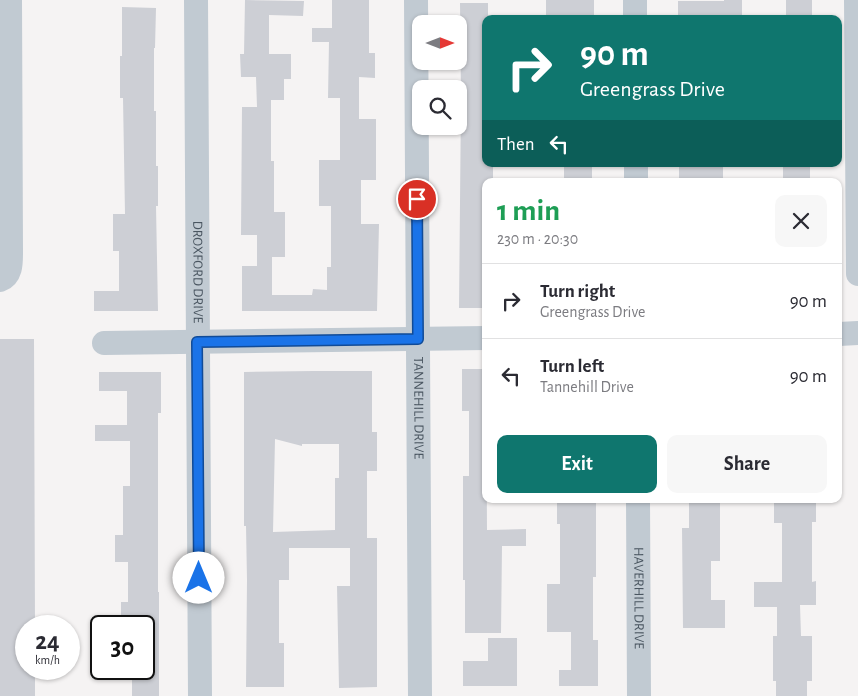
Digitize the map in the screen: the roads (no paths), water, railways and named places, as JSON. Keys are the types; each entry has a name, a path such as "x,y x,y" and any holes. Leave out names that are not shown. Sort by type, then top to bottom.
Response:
{"street":[{"path":"2,279 11,267 5,118 10,0"},
{"name":"DROXFORD DRIVE","path":"196,0 200,696"},
{"name":"TANNEHILL DRIVE","path":"416,0 420,696"},
{"path":"635,0 635,15"},
{"path":"856,0 858,274"},
{"path":"842,334 858,333"},
{"path":"104,343 482,338"},
{"name":"HAVERHILL DRIVE","path":"638,503 639,696"}]}
